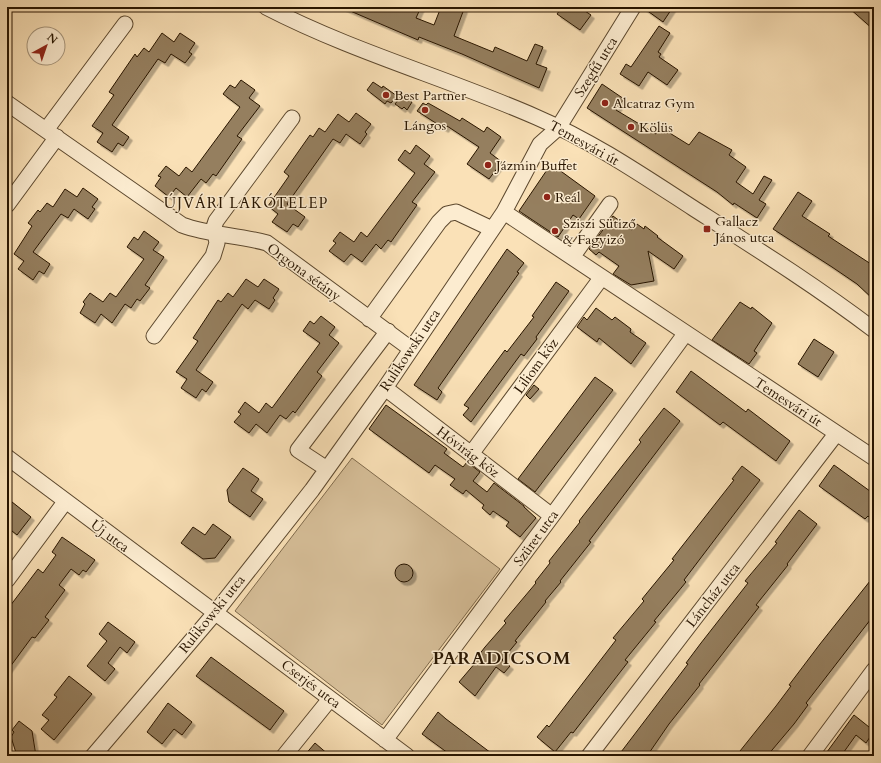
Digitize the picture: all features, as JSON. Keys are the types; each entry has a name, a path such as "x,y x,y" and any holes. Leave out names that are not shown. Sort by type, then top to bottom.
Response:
{"street":[{"name":"Temesvári út","path":"266,7 331,38 536,117 558,128 641,175 798,275 874,330"},
{"name":"Szegfű utca","path":"558,128 633,7"},
{"path":"7,205 51,134 125,24"},
{"name":"Orgona sétány","path":"7,103 182,225 199,231 216,234 245,236 266,243 411,349"},
{"path":"154,336 213,256 217,244 214,227 216,221 292,118"},
{"name":"Rulikowski utca","path":"93,756 215,613 326,469 385,388 504,212 540,144 558,128"},
{"path":"572,256 610,204"},
{"path":"369,319 447,214 456,212 492,229"},
{"name":"Temesvári út","path":"504,212 572,256 685,334 874,458"},
{"name":"Liliom köz","path":"471,454 602,277"},
{"name":"Rulikowski utca","path":"326,469 298,450 388,331"},
{"name":"Szüret utca","path":"385,740 685,334"},
{"name":"Hóvirág köz","path":"385,388 552,516"},
{"name":"Láncház utca","path":"589,756 836,434"},
{"name":"Új utca","path":"7,457 65,502 215,613"},
{"path":"7,580 65,502"},
{"name":"Cserjés utca","path":"215,613 407,756"},
{"path":"810,756 874,670"},
{"path":"284,756 330,699"}],"shaded area":[{"path":"352,458 500,569 382,725 235,611"}],"building":[{"path":"341,7 421,7 416,18 434,25 441,7 458,7 464,9 454,36 493,52 495,47 527,61 535,44 543,47 536,64 547,68 539,88 462,54 419,37 418,40"},
{"path":"562,7 579,7 591,15 580,30 557,14"},
{"path":"642,7 673,7 663,22"},
{"path":"848,7 874,7 874,30"},
{"path":"659,26 670,33 658,52 661,54 659,57 678,70 667,85 648,72 639,86 620,74 626,64 631,67"},
{"path":"162,33 174,42 180,33 195,43 189,52 192,54 185,63 171,54 165,63 158,59 112,125 129,137 123,146 118,143 112,152 97,142 103,133 92,126 114,95 109,92 135,54 137,57 144,48 149,52"},
{"path":"241,80 255,90 249,98 260,106 237,136 242,139 216,176 213,174 206,183 201,179 187,197 176,188 169,197 155,186 161,177 158,176 166,166 179,176 186,167 192,172 240,107 223,94 230,85 235,88"},
{"path":"373,82 382,88 383,86 397,96 391,103 387,101 385,104 367,90"},
{"path":"602,84 624,99 616,110 656,134 660,127 689,145 699,132 732,150 729,155 746,167 736,182 753,194 764,176 772,180 759,200 766,204 757,218 734,203 733,205 717,192 587,108"},
{"path":"402,95 412,102 407,110 404,107 402,109 395,104"},
{"path":"423,103 426,105 428,103 460,121 462,118 484,132 487,127 501,137 490,153 502,162 489,179 467,164 479,147 447,126 445,129 417,111"},
{"path":"356,113 371,124 365,132 367,134 360,144 346,134 340,143 333,139 287,204 305,217 298,227 293,224 287,232 272,222 278,214 268,206 289,176 284,172 310,135 313,137 319,128 325,132 338,114 349,122"},
{"path":"416,145 430,156 424,164 435,172 412,202 417,205 391,242 388,240 381,249 376,244 362,262 351,254 344,262 329,251 336,243 333,241 340,232 354,242 361,232 367,237 415,173 398,160 405,150 410,154"},
{"path":"551,164 595,196 579,219 573,215 558,237 519,211"},
{"path":"83,188 98,199 92,207 95,209 88,219 74,209 68,218 61,214 33,252 50,264 44,274 39,271 33,280 18,269 24,261 14,254 32,226 28,223 38,210 40,212 47,203 53,207 65,189 77,197"},
{"path":"798,192 812,201 802,216 830,234 828,236 874,266 874,300 857,284 773,229"},
{"path":"613,216 632,230 637,224 644,229 645,226 683,256 674,269 648,251 654,281 631,285 613,274 619,266 599,252 596,255 589,249"},
{"path":"144,231 159,242 153,250 164,257 145,285 150,288 140,301 137,299 131,308 125,304 112,323 101,314 95,323 80,313 85,304 83,302 90,293 103,302 110,293 116,297 144,259 127,247 134,237 138,240"},
{"path":"507,249 524,263 517,272 519,273 438,388 442,392 437,400 414,385"},
{"path":"246,279 258,287 264,279 279,289 273,298 275,300 269,309 255,300 248,309 242,304 196,370 213,382 206,392 202,389 196,398 181,388 187,379 176,372 198,341 193,338 218,300 221,302 228,293 233,297"},
{"path":"556,282 569,291 536,337 537,339 524,356 521,354 471,422 463,415 469,408 464,405 505,350 507,352 534,317 532,316"},
{"path":"740,302 751,309 752,307 772,323 754,351 757,353 749,364 712,340"},
{"path":"596,308 612,320 615,317 631,329 630,332 646,343 631,364 599,338 597,342 577,327 584,317 587,320"},
{"path":"321,316 335,327 329,335 339,343 317,372 322,376 295,413 293,411 286,419 280,415 267,433 256,424 249,433 234,422 241,414 238,412 245,402 259,413 266,403 272,408 320,343 303,331 310,321 314,324"},
{"path":"814,339 834,352 818,377 798,364"},
{"path":"691,371 746,412 748,409 790,441 776,461 723,422 720,425 676,392"},
{"path":"595,377 613,390 535,492 518,479"},
{"path":"534,385 539,389 530,399 526,395"},
{"path":"386,405 447,449 444,453 463,467 467,462 480,472 473,481 487,492 494,483 524,506 536,518 520,537 506,526 509,522 493,511 490,515 482,508 484,505 466,490 463,494 450,485 455,479 435,465 429,473 369,429"},
{"path":"664,408 680,421 589,541 591,542 545,601 546,602 515,641 517,642 502,660 510,666 504,673 496,667 475,696 459,682 476,662 475,660 485,647 506,623 504,621 536,583 535,582 550,563 549,561 641,442 639,440"},
{"path":"834,465 874,494 874,521 868,516 865,519 819,486"},
{"path":"742,466 760,480 684,580 686,582 654,621 656,622 625,660 628,662 573,733 571,732 555,752 537,737 547,725 549,727 616,640 613,638 644,601 642,599 674,560 672,559 734,480 732,479"},
{"path":"243,468 259,479 251,491 263,499 250,517 229,502 227,490"},
{"path":"7,498 31,517 17,535 7,527"},
{"path":"799,510 817,524 787,564 788,565 756,605 759,607 699,684 700,685 669,724 647,756 618,756 688,664 686,663 701,643 748,583 745,581 777,543 775,542"},
{"path":"213,524 231,537 215,558 203,559 181,543 193,527 205,535"},
{"path":"62,537 95,560 86,572 83,570 79,575 71,569 59,585 65,590 45,617 49,620 35,638 32,637 7,671 7,610 38,569 43,573 56,555 52,552"},
{"path":"404,564 410,567 413,573 410,579 404,582 398,579 395,573 398,567"},
{"path":"874,576 874,615 806,703 808,705 794,724 767,756 736,756 791,686 789,685 820,644"},
{"path":"108,622 135,642 127,653 120,647 108,663 115,669 105,681 87,666 107,641 99,634"},
{"path":"211,657 284,711 270,730 196,676"},
{"path":"69,676 92,694 54,740 41,729 49,720 42,715 57,697 54,695"},
{"path":"168,703 192,722 182,735 174,729 162,744 147,732"},
{"path":"438,712 495,756 452,756 422,734"},
{"path":"854,715 874,731 866,743 856,735 841,756 824,756"},
{"path":"19,721 32,731 36,756 17,756 11,737 14,732 12,730"},
{"path":"315,743 330,756 304,756"}],"place":[{"name":"Best Partner","path":"386,95"},
{"name":"Alcatraz Gym","path":"605,103"},
{"name":"Lángos","path":"425,110"},
{"name":"Kölüs","path":"631,127"},
{"name":"Jázmin Buffet","path":"488,165"},
{"name":"Reál","path":"547,197"},
{"name":"Gallacz János utca","path":"707,229"},
{"name":"Sziszi Sütiző & Fagyizó","path":"555,231"}],"district":[{"name":"ÚJVÁRI LAKÓTELEP","path":"246,203"},
{"name":"PARADICSOM","path":"502,658"}]}
